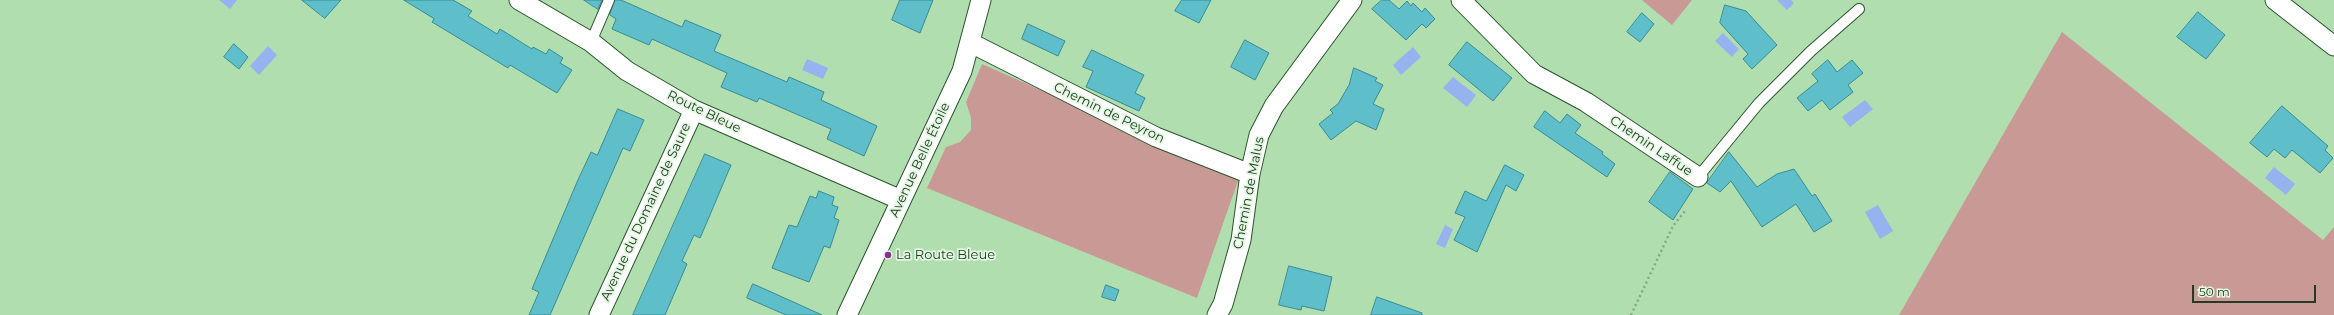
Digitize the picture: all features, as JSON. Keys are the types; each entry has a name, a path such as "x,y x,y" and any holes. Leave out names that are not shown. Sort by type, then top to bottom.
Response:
{"street":[{"name":"Route Bleue","path":"519,0 591,42 627,71 694,110 901,200"},
{"name":"Avenue Belle Étoile","path":"847,315 962,71 971,44 981,0"},
{"name":"Chemin de Malus","path":"1218,315 1223,304 1241,240 1250,174 1259,135 1274,106 1352,0"},
{"name":"Chemin Laffue","path":"1461,0 1534,74 1586,102 1698,177"},
{"path":"2275,0 2334,46"},
{"name":"Chemin de Peyron","path":"971,44 1156,137 1250,174"},
{"name":"Avenue du Domaine de Saure","path":"599,315 694,110"}],"lane":[{"path":"591,42 610,0"},
{"name":"Chemin Laffue","path":"1698,177 1759,103 1811,51 1859,9"}],"path":[{"path":"1631,315 1673,226 1684,211"}],"shaded area":[{"path":"1642,0 1692,0 1672,25"},
{"path":"2062,32 2323,240 2334,227 2334,315 1899,315"},
{"path":"982,64 1239,178 1197,298 927,188 946,147 960,142 971,130 971,118 966,102"}],"water":[{"path":"219,0 237,0 230,9"},
{"path":"1777,0 1791,0 1794,3 1787,10"},
{"path":"1723,33 1739,49 1732,57 1715,41"},
{"path":"268,46 277,55 259,75 250,66"},
{"path":"1413,47 1421,57 1401,75 1393,65"},
{"path":"807,59 828,68 823,79 802,70"},
{"path":"1453,77 1476,95 1467,107 1443,88"},
{"path":"1865,100 1873,109 1850,127 1842,117"},
{"path":"2274,167 2295,184 2286,195 2265,178"},
{"path":"1878,205 1893,231 1880,239 1865,212"},
{"path":"1445,225 1453,229 1445,248 1436,244"}],"building":[{"path":"302,0 341,0 325,18"},
{"path":"404,0 453,0 472,11 468,16 497,34 500,29 532,49 533,47 546,54 549,49 563,58 560,63 572,70 557,93 510,65 508,68 432,22 434,19"},
{"path":"584,0 602,0 598,9"},
{"path":"615,0 621,0 682,27 685,20 721,35 714,51 787,82 789,77 824,92 821,100 877,126 864,156 827,139 831,129 759,98 757,102 721,87 727,73 652,39 649,45 612,29 616,19 610,15"},
{"path":"900,0 933,0 920,33 892,20"},
{"path":"1182,0 1211,0 1199,23 1175,11"},
{"path":"1382,0 1389,0 1399,9 1407,1 1411,6 1413,3 1422,12 1425,8 1435,19 1426,28 1422,24 1406,40 1372,9"},
{"path":"1725,5 1746,11 1777,45 1752,69 1743,59 1748,54 1720,23"},
{"path":"2198,12 2225,35 2206,59 2177,37"},
{"path":"1642,13 1654,24 1640,42 1627,32"},
{"path":"1028,24 1065,41 1058,56 1022,39"},
{"path":"1245,40 1269,53 1255,80 1231,67"},
{"path":"1467,42 1512,78 1493,101 1449,65"},
{"path":"234,44 248,57 239,69 224,57"},
{"path":"1092,50 1144,75 1135,93 1145,98 1139,111 1086,87 1093,71 1083,67"},
{"path":"1828,60 1837,72 1852,60 1863,73 1848,85 1853,92 1830,110 1822,100 1808,111 1797,98 1818,81 1812,74"},
{"path":"1354,68 1377,78 1375,81 1383,85 1373,104 1384,109 1376,130 1356,121 1331,140 1319,124 1333,113 1330,110 1338,104 1349,85"},
{"path":"2282,106 2328,146 2325,150 2333,158 2320,173 2292,150 2285,158 2274,149 2267,157 2250,143"},
{"path":"618,109 644,120 630,151 623,148 550,315 529,315 539,292 532,289 577,182 591,152 597,155"},
{"path":"1545,111 1560,123 1567,114 1581,125 1575,133 1603,152 1602,154 1615,164 1607,177 1534,127"},
{"path":"1729,152 1757,187 1777,174 1794,169 1812,196 1815,194 1832,221 1814,232 1796,204 1762,227 1731,181 1720,192 1707,183"},
{"path":"705,154 731,165 700,238 694,235 682,261 687,264 665,315 633,315"},
{"path":"1505,165 1524,175 1516,191 1506,185 1477,252 1454,240 1465,217 1455,213 1465,191 1486,201"},
{"path":"1670,172 1693,189 1673,220 1649,202"},
{"path":"819,191 834,197 832,205 838,207 834,218 839,220 830,248 824,246 809,282 772,268 789,225 797,227 810,196 816,198"},
{"path":"1289,266 1332,277 1324,311 1302,306 1301,310 1279,305"},
{"path":"753,284 822,315 786,315 747,298"},
{"path":"1106,285 1119,290 1115,301 1102,297"},
{"path":"1377,297 1422,313 1422,315 1371,315"}],"place":[{"name":"La Route Bleue","path":"888,255"}]}
